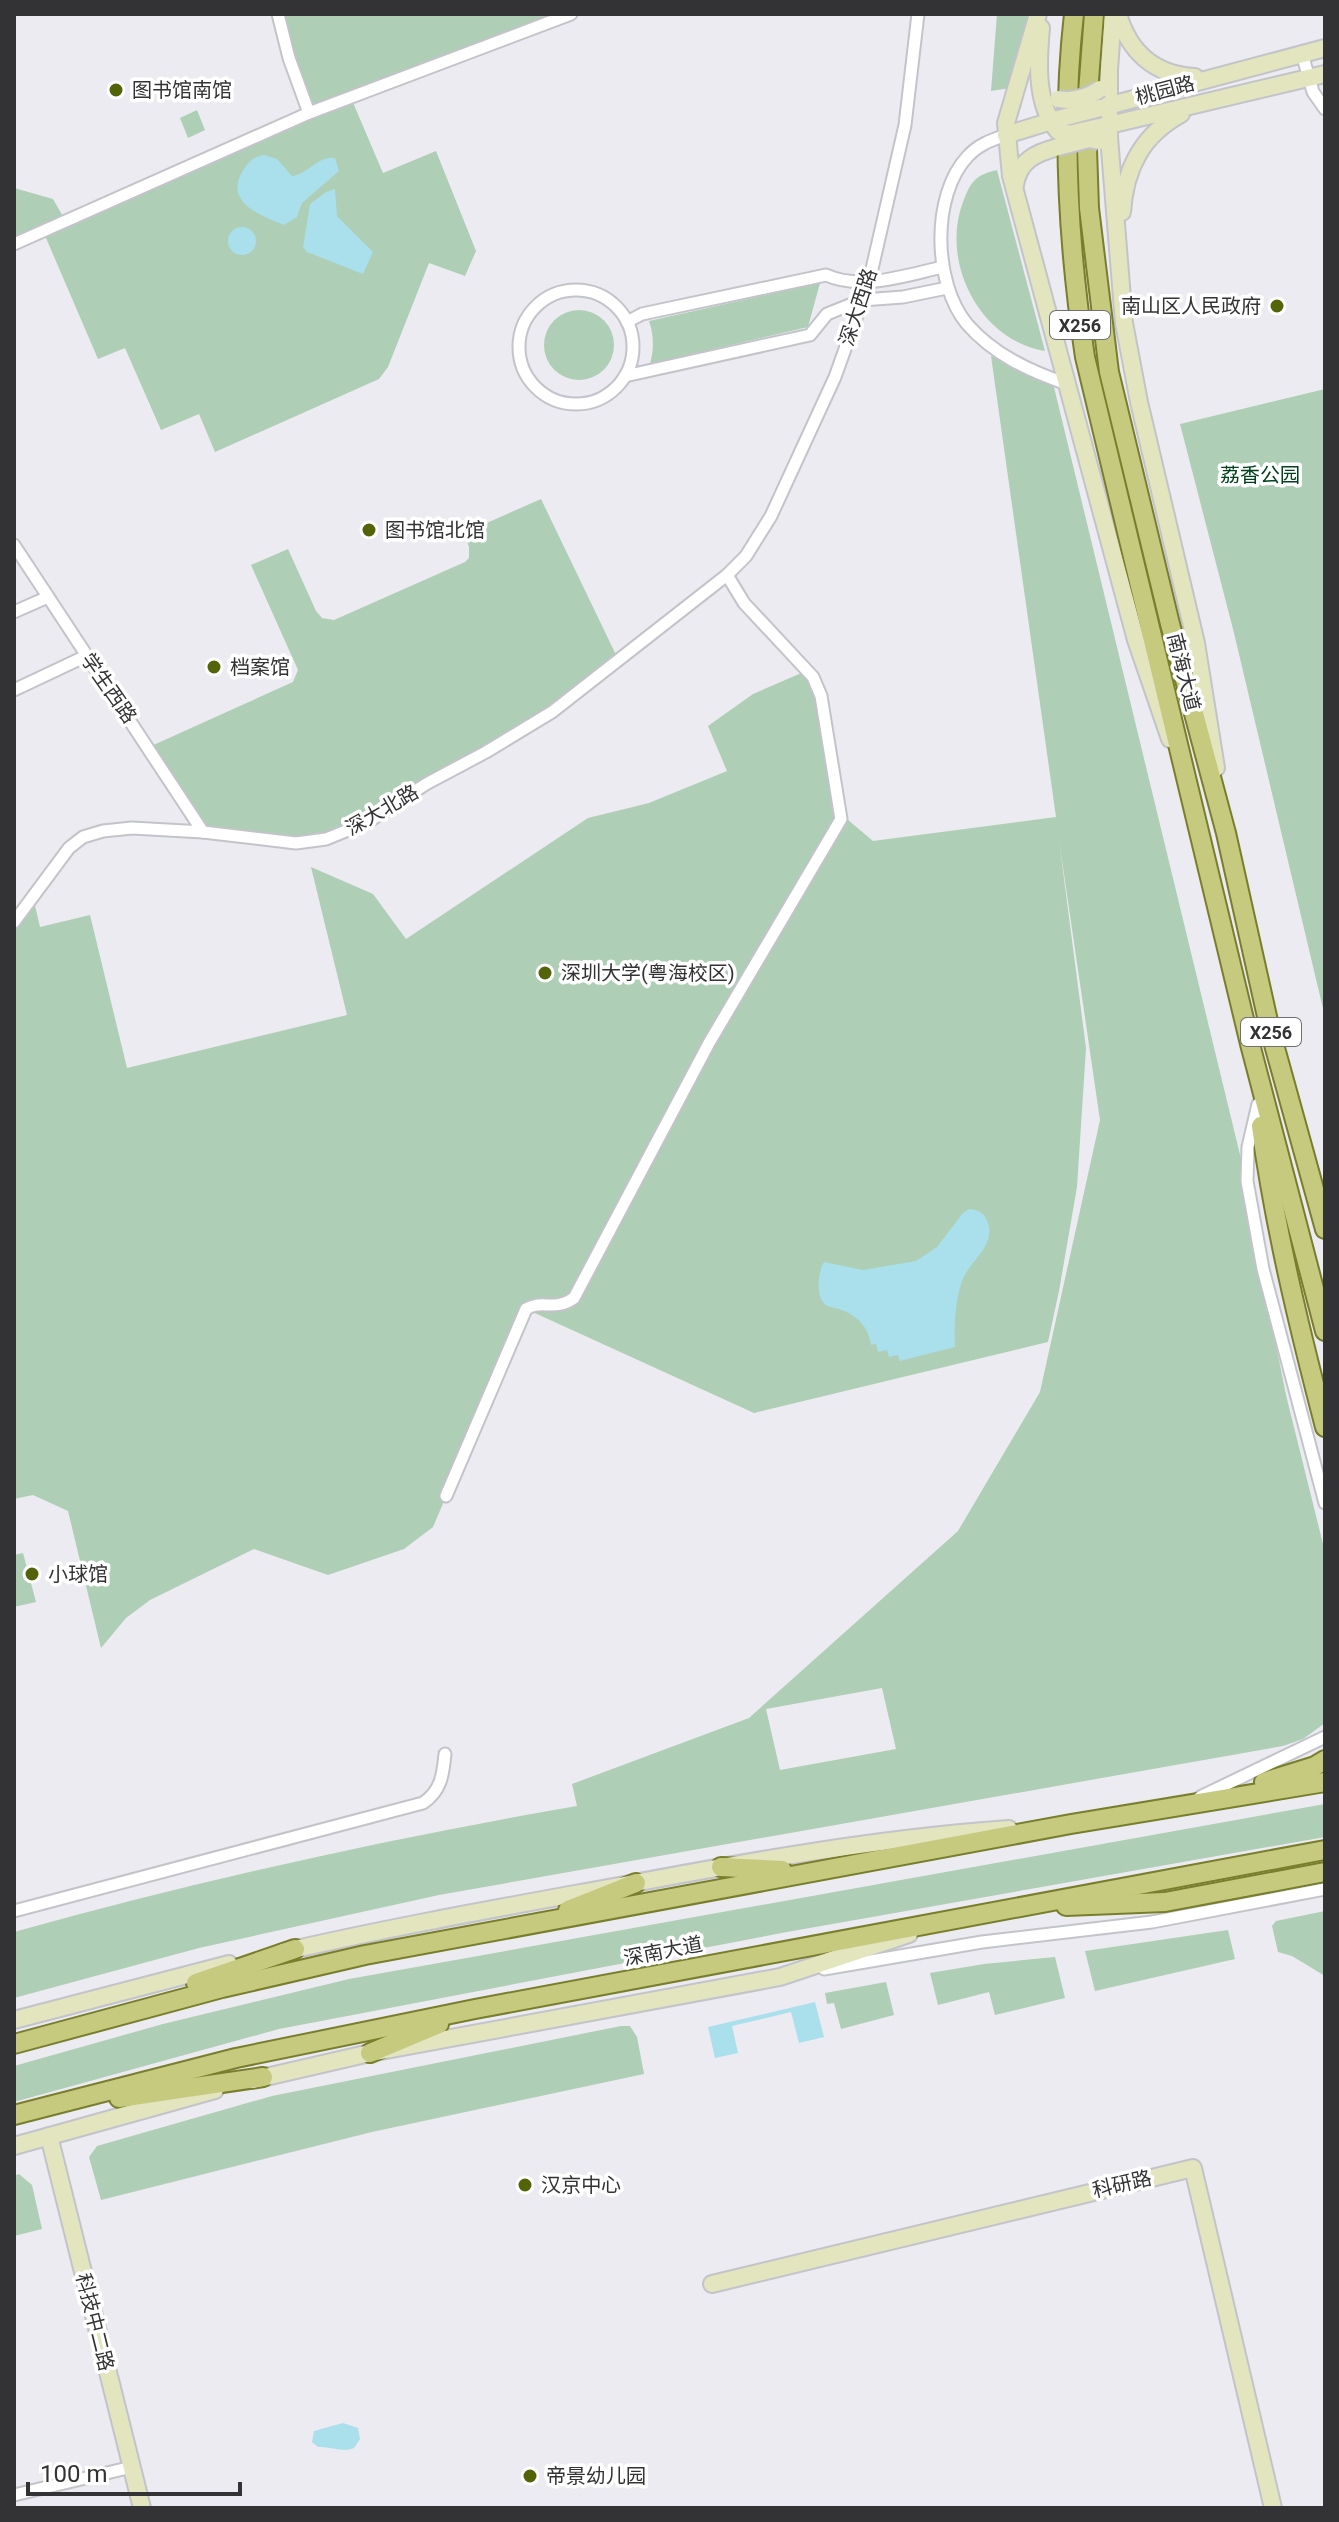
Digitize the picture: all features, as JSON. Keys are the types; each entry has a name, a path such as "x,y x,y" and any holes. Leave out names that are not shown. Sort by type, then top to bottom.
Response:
{"main road":[{"path":"1015,191 1017,176 1029,158 1056,130 1043,98 1040,14"},
{"path":"1040,14 1009,112 1006,135 1015,191 1136,640 1192,801"},
{"name":"南海大道","path":"1074,14 1067,81 1067,169 1081,329 1096,411 1250,1044 1325,1331"},
{"name":"南海大道","path":"1094,14 1086,119 1089,208 1109,372 1170,624 1226,833 1270,1030 1325,1229"},
{"path":"1116,14 1104,107 1104,137 1124,323 1139,402 1196,643 1226,833"},
{"path":"1116,14 1140,55 1153,66 1182,76 1217,76"},
{"name":"桃园路","path":"1006,135 1056,130 1104,107 1325,48"},
{"path":"1040,73 1049,91 1058,99 1070,100 1100,89 1109,70"},
{"name":"桃园路","path":"1056,130 1104,137 1208,103 1325,74"},
{"path":"1118,265 1127,180 1138,151 1163,125 1208,103"},
{"path":"1250,1044 1270,1192 1297,1321 1325,1427"},
{"path":"1315,1193 1325,1218"},
{"path":"1185,1804 1284,1776 1325,1760"},
{"path":"22,2041 222,1988 365,1955 1071,1824 1325,1782"},
{"path":"14,2020 166,1979 447,1917 721,1867 951,1833 1071,1824"},
{"name":"深南大道","path":"20,2114 236,2058 475,2009 1325,1850"},
{"path":"721,1867 813,1872"},
{"path":"1007,1908 1154,1903 1325,1872"},
{"path":"532,1925 636,1883"},
{"path":"14,2146 263,2077 370,2053 780,1977 967,1915"},
{"path":"22,2041 295,1949"},
{"path":"370,2053 475,2009"},
{"path":"20,2114 263,2077"},
{"name":"科技中二路","path":"49,2136 142,2508"},
{"name":"科研路","path":"712,2284 1193,2168 1273,2508"}],"street":[{"path":"278,14 289,58 309,113"},
{"path":"14,244 309,113 571,14"},
{"name":"深大西路","path":"727,575 746,556 771,516 835,377 869,282 905,125 918,14"},
{"path":"1302,54 1313,92 1325,109"},
{"path":"1006,135 975,149 957,172 943,222 943,267 947,288 966,323 994,348 1026,368 1067,384"},
{"path":"627,322 642,314 826,275 835,279 869,282 943,267"},
{"path":"625,376 810,335 827,314 862,300 903,297 947,288"},
{"path":"564,292 588,292 601,296 611,302 627,322 633,347 625,376 608,394 596,400 571,404 548,397 531,383 521,362 519,349 524,323 531,312 552,296 564,292"},
{"name":"学生西路","path":"14,545 203,832"},
{"path":"446,1496 526,1309 535,1304 566,1304 582,1286 709,1043 841,819 821,696 813,677 744,603 727,575"},
{"name":"深大北路","path":"14,922 69,848 83,837 103,831 132,828 203,832 296,843 326,839 368,822 426,784 552,712 727,575"},
{"path":"14,612 48,597"},
{"path":"14,690 86,656"},
{"path":"1258,1104 1248,1147 1247,1181 1263,1269 1325,1503"},
{"path":"1185,1804 1325,1737"},
{"path":"14,1911 423,1803 434,1796 442,1780 445,1754"},
{"path":"780,1977 982,1942 1152,1922 1325,1889"},
{"path":"14,2495 132,2467"}],"green space":[{"path":"278,14 571,14 351,98 383,173 436,151 476,251 465,276 429,263 388,367 379,379 215,452 199,414 161,430 125,348 98,359 43,231 14,244 14,188 53,199 65,220 308,113"},
{"path":"997,14 1029,14 1023,86 991,91"},
{"path":"197,110 205,130 188,138 180,118"},
{"path":"997,170 1045,351 1022,344 1002,332 984,315 962,273 957,249 957,225 963,202 977,178"},
{"path":"820,283 808,327 650,364 653,342 649,321"},
{"path":"572,310 586,310 608,325 614,345 612,358 604,370 586,380 572,380 550,365 544,352 544,338 559,316"},
{"path":"991,356 1053,383 1250,1196 1254,1235 1286,1395 1325,1552 1325,1723 1303,1739 1283,1746 439,1895 199,1948 14,1998 14,1932 294,1862 577,1806 572,1784 749,1718 958,1531 1040,1392 1100,1120 1059,840 1086,1048 1077,1187 1048,1342 754,1413 526,1309 433,1527 404,1549 328,1575 254,1549 150,1600 126,1618 101,1648 68,1511 33,1495 14,1499 14,921 33,897 40,927 90,915 127,1068 347,1015 311,867 373,894 406,939 588,818 649,803 727,771 708,726 753,694 806,671 813,677 841,814 873,841 1056,817","holes":["882,1688 896,1749 780,1770 766,1709"]},
{"name":"荔香公园","path":"1325,389 1325,1017 1234,633 1180,424"},
{"path":"541,499 618,659 552,712 368,822 296,843 203,832 149,747 293,682 298,670 251,565 288,549 316,611 322,618 334,620 465,562 469,558 469,547 464,533"},
{"path":"23,1553 36,1602 14,1607 14,1555"},
{"path":"1325,1804 1325,1837 787,1932 279,2029 14,2102 14,2066 163,2024 349,1979"},
{"path":"1325,1911 1325,1976 1292,1956 1278,1952 1272,1926 1276,1921"},
{"path":"1228,1930 1235,1959 1095,1991 1085,1951"},
{"path":"1055,1957 1065,1998 995,2015 989,1992 938,2005 930,1973"},
{"path":"886,1982 894,2015 841,2029 834,2003 827,2004 825,1993"},
{"path":"630,2026 637,2037 644,2074 372,2132 101,2200 89,2157 97,2146 272,2096"},
{"path":"19,2174 32,2185 42,2229 14,2236 14,2176"}],"water":[{"path":"264,155 277,159 292,176 329,158 335,158 339,171 302,203 297,217 284,225 247,206 238,190 238,180 246,166 252,159"},
{"path":"335,189 337,216 373,252 363,274 307,252 303,247 310,204"},
{"path":"242,227 252,231 256,241 252,251 242,255 232,251 228,241 232,231"},
{"path":"969,1209 983,1214 989,1232 985,1247 961,1284 955,1316 955,1347 900,1361 898,1355 889,1357 887,1350 878,1352 876,1344 871,1345 867,1332 856,1318 823,1302 819,1284 824,1262 863,1270 916,1261 937,1247"},
{"path":"815,2002 824,2037 799,2043 791,2012 732,2026 738,2053 715,2058 708,2027"},
{"path":"343,2423 358,2428 360,2439 354,2448 318,2447 312,2442 314,2431"}],"place":[{"name":"图书馆南馆","path":"116,90"},
{"name":"南山区人民政府","path":"1277,306"},
{"name":"图书馆北馆","path":"369,530"},
{"name":"档案馆","path":"214,667"},
{"name":"深圳大学(粤海校区)","path":"545,973"},
{"name":"小球馆","path":"32,1574"},
{"name":"汉京中心","path":"525,2185"},
{"name":"帝景幼儿园","path":"530,2476"}]}
